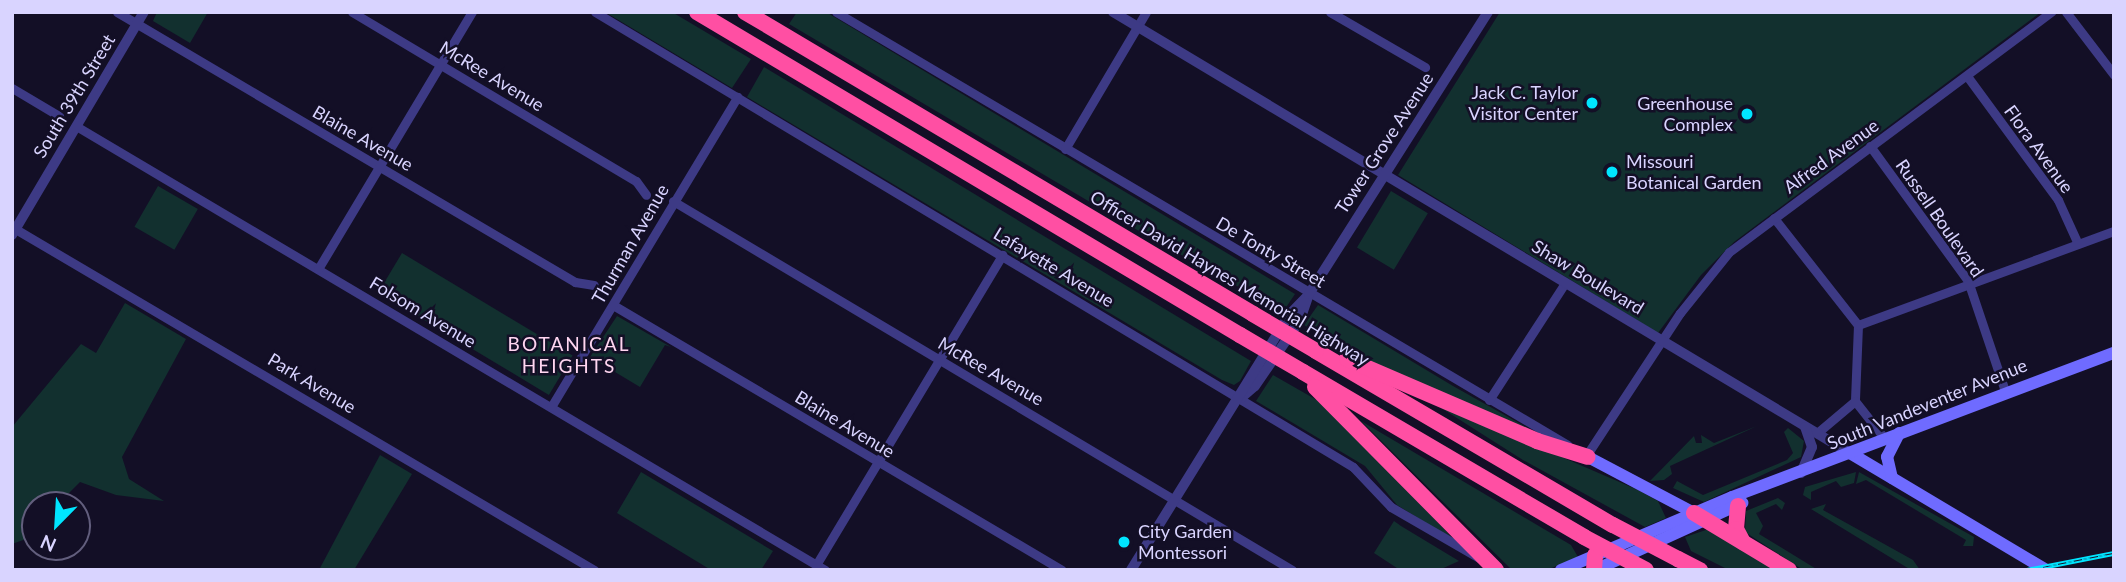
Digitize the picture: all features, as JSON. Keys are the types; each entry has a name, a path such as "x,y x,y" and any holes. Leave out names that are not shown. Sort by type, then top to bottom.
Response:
{"highway":[{"path":"697,12 1240,335 1584,537 1646,570"},
{"name":"Officer David Haynes Memorial Highway","path":"745,12 1613,525 1700,570"},
{"path":"1316,351 1350,360 1537,441 1588,457"},
{"path":"1303,372 1490,567"},
{"path":"1738,506 1736,529 1743,542"},
{"path":"1700,517 1789,570"}],"main road":[{"name":"South Vandeventer Avenue","path":"1561,570 1595,565 1658,542 1700,517 1800,473 2005,391 2114,353"},
{"path":"1892,478 1887,457 1899,433"},
{"name":"Shaw Boulevard","path":"1850,453 2046,570"},
{"name":"De Tonty Street","path":"1588,457 1700,517"},
{"name":"South Vandeventer Avenue","path":"1595,565 1669,524 1738,506 1755,492"},
{"path":"1658,542 1672,514 1667,498"}],"street":[{"name":"Blaine Avenue","path":"117,12 575,282 594,285"},
{"name":"South 39th Street","path":"13,230 144,12"},
{"name":"McRee Avenue","path":"352,12 636,181 646,195"},
{"path":"318,269 471,12"},
{"name":"Lafayette Avenue","path":"595,12 1353,467 1391,508 1490,567"},
{"name":"De Tonty Street","path":"836,12 1588,457"},
{"name":"Shaw Boulevard","path":"1113,12 1850,453"},
{"path":"1065,149 1146,12"},
{"path":"1330,12 1425,67"},
{"name":"Tower Grove Avenue","path":"1131,570 1241,398 1290,315 1309,294 1488,12"},
{"name":"Alfred Avenue","path":"1588,457 1661,341 1717,264 1774,218 2051,12"},
{"path":"2066,12 2114,75"},
{"name":"Flora Avenue","path":"1967,76 2058,200 2078,244"},
{"path":"12,88 59,116"},
{"name":"Thurman Avenue","path":"551,407 737,97"},
{"name":"Folsom Avenue","path":"76,126 820,567"},
{"name":"Russell Boulevard","path":"1870,146 1968,281 2005,391"},
{"name":"McRee Avenue","path":"673,201 1292,570"},
{"path":"1774,218 1858,325 1856,401 1885,439"},
{"name":"Park Avenue","path":"13,230 594,570"},
{"path":"1858,325 1968,281 2114,231"},
{"path":"820,567 878,461 1002,255"},
{"path":"1489,400 1565,283"},
{"name":"Blaine Avenue","path":"613,305 1062,570"},
{"path":"1817,433 1856,401"},
{"path":"1800,473 1812,447 1804,425"}],"green space":[{"path":"157,12 208,12 190,43 153,21"},
{"path":"605,12 672,12 751,59 732,88"},
{"path":"797,12 826,12 1295,294 1283,312 1144,234 789,24"},
{"name":"Missouri Botanical Garden","path":"1500,12 2041,12 1734,242 1701,275 1658,333 1398,175"},
{"path":"764,67 1251,361 1240,381 1234,385 1222,380 747,97"},
{"path":"158,186 198,209 174,250 134,227"},
{"path":"1391,191 1428,213 1394,270 1357,248"},
{"path":"402,253 573,355 549,395 378,292"},
{"path":"125,303 186,339 122,457 129,479 164,501 116,495 80,482 71,491 21,491 21,541 12,544 12,427 81,344 96,353"},
{"path":"1318,305 1551,441 1374,367 1304,325"},
{"path":"617,316 671,347 665,345 640,387 590,357"},
{"path":"1273,375 1322,403 1391,470 1454,540 1397,505 1365,466 1256,401"},
{"path":"1427,399 1638,490 1658,501 1666,518 1645,527 1523,460"},
{"path":"1361,421 1571,545 1578,557 1547,570 1512,570"},
{"path":"1757,426 1670,466 1672,474 1664,480 1650,481 1694,436 1696,443 1702,443 1701,435 1714,443"},
{"path":"1788,428 1804,441 1801,457 1704,502 1673,488 1677,481 1703,495 1787,460 1793,453 1784,432"},
{"path":"380,455 412,474 354,570 319,570"},
{"path":"641,472 773,551 761,570 711,570 617,513"},
{"path":"1856,472 1854,483 1841,487 1836,481 1811,492 1811,500 1803,495 1805,487"},
{"path":"1859,472 1974,537 1973,546 1963,546 1966,540 1866,480 1856,484"},
{"path":"1778,498 1785,503 1782,510 1776,504 1756,513 1763,526 1759,534 1818,570 1803,570 1745,532 1746,511"},
{"path":"1826,504 1823,510 1913,560 1920,570 1911,570 1811,509"},
{"path":"1394,521 1459,561 1439,570 1400,570 1374,553"},
{"path":"1709,529 1777,570 1729,570 1691,551 1685,537"}],"railway":[{"path":"2027,570 2114,553"}],"place":[{"name":"Jack C. Taylor Visitor Center","path":"1592,103"},
{"name":"Greenhouse Complex","path":"1747,114"},
{"name":"Missouri Botanical Garden","path":"1612,172"},
{"name":"City Garden Montessori","path":"1124,542"}],"district":[{"name":"BOTANICAL HEIGHTS","path":"569,355"}]}
